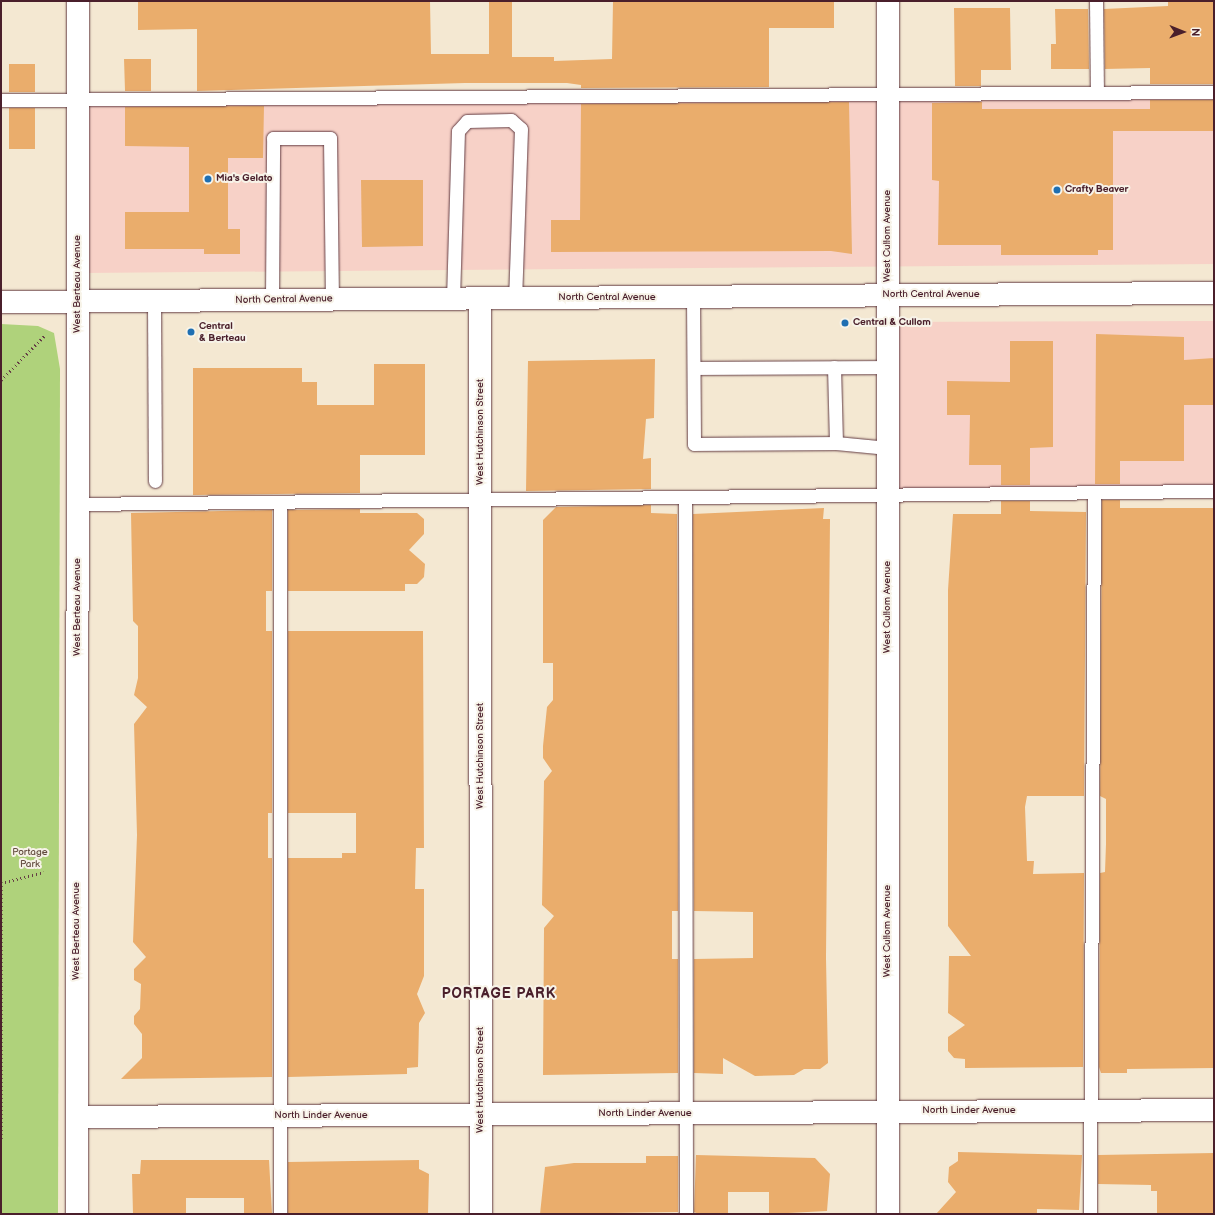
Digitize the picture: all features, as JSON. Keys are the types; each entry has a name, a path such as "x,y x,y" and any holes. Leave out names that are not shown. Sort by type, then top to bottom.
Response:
{"street":[{"name":"West Berteau Avenue","path":"77,1214 78,1"},
{"name":"West Cullom Avenue","path":"888,1 888,1214"},
{"name":"North Central Avenue","path":"1,302 1214,293"},
{"name":"West Hutchinson Street","path":"480,299 481,1214"},
{"name":"North Linder Avenue","path":"77,1118 1214,1110"}],"lane":[{"path":"1096,1 1097,93"},
{"path":"1,100 1214,92"},
{"path":"453,299 458,131 467,121 511,120 521,129 515,298"},
{"path":"272,300 273,138 330,138 332,300"},
{"path":"693,297 694,444 836,443 888,448"},
{"path":"154,301 155,481"},
{"path":"834,367 836,443"},
{"path":"694,368 888,367"},
{"path":"78,504 1214,491"},
{"path":"1090,1214 1094,492"},
{"path":"685,497 686,1214"},
{"path":"280,502 280,1214"}],"path":[{"path":"1,380 45,335"},
{"path":"1,1139 1,883 44,872"}],"shaded area":[{"path":"1214,87 1214,264 83,273 82,96"},
{"path":"1214,321 1214,492 892,493 892,322"}],"green space":[{"name":"Portage Park","path":"1,324 38,326 54,333 60,369 58,1214 1,1214"}],"building":[{"path":"138,1 430,1 431,54 489,54 489,1 512,1 512,57 554,57 554,61 612,59 613,1 834,1 834,28 769,28 769,87 581,88 581,85 567,83 465,83 197,91 197,29 138,30"},
{"path":"1168,1 1214,1 1214,84 1150,84 1150,68 1105,69 1104,9 1168,6"},
{"path":"954,8 1010,8 1011,70 981,70 981,86 955,86"},
{"path":"1055,9 1088,9 1089,69 1051,69 1051,44 1056,44"},
{"path":"124,59 151,59 151,91 125,91"},
{"path":"9,64 35,64 35,92 9,92"},
{"name":"Crafty Beaver","path":"1150,100 1214,100 1214,131 1113,131 1113,250 1098,250 1098,255 1001,255 1001,245 938,245 939,181 932,180 932,103 982,102 982,109 1150,109"},
{"path":"849,102 852,254 831,251 551,252 551,220 580,220 581,104"},
{"name":"Mia's Gelato","path":"264,106 263,158 228,158 228,229 240,229 240,254 204,254 204,249 125,249 125,212 189,212 189,147 125,146 125,107"},
{"path":"9,108 35,108 35,149 9,149"},
{"path":"361,180 423,180 423,246 362,247"},
{"path":"1096,334 1184,337 1184,360 1214,358 1214,405 1184,405 1184,461 1120,461 1120,484 1095,484"},
{"path":"1010,341 1053,341 1053,447 1030,448 1030,485 1001,485 1001,465 969,465 970,415 947,415 947,381 1010,382"},
{"path":"655,359 654,418 646,419 643,459 651,458 651,489 526,491 528,361"},
{"path":"374,364 425,364 425,455 360,455 360,493 193,495 193,368 302,368 302,382 317,382 317,405 374,405"},
{"path":"1102,500 1120,500 1120,508 1214,508 1214,1068 1127,1069 1127,1073 1101,1073 1099,1067 1100,873 1105,872 1106,844 1106,799 1100,796"},
{"path":"1001,501 1030,501 1030,511 1086,512 1084,796 1027,796 1025,807 1027,861 1034,861 1033,874 1084,873 1083,1067 965,1068 965,1059 954,1058 948,1051 948,1037 965,1025 948,1013 949,956 971,956 948,926 948,590 953,514 1001,514"},
{"path":"651,505 651,513 677,514 678,911 672,911 672,959 678,959 678,1073 543,1075 544,928 554,916 542,905 544,781 552,771 543,758 543,746 547,707 553,700 553,663 543,663 543,520 556,507"},
{"path":"824,508 823,519 830,519 826,958 828,1063 820,1069 804,1069 794,1075 755,1076 723,1058 723,1074 694,1073 694,959 753,958 753,912 694,911 693,514"},
{"path":"360,509 360,513 417,513 424,519 424,534 409,550 425,564 424,577 417,584 405,584 405,591 288,591 288,510"},
{"path":"272,510 272,591 266,591 266,631 272,631 272,813 268,813 268,858 272,858 272,1077 121,1079 142,1058 142,1034 134,1024 134,1016 140,1009 141,984 134,980 134,969 146,957 133,942 137,835 134,724 147,707 134,695 138,678 138,626 133,621 131,513"},
{"path":"288,631 423,631 424,848 416,848 415,889 424,889 424,976 417,994 425,1013 419,1023 418,1067 407,1068 407,1074 288,1077 288,858 342,858 342,853 356,853 356,813 288,813"},
{"path":"958,1152 1082,1155 1079,1210 1037,1209 1037,1214 936,1214 956,1192 948,1182 949,1167 958,1161"},
{"path":"1214,1153 1214,1214 1157,1214 1157,1191 1151,1191 1151,1185 1098,1184 1098,1155"},
{"path":"696,1155 815,1158 830,1174 827,1211 769,1214 769,1192 728,1192 728,1214 699,1214 694,1212"},
{"path":"646,1156 678,1156 678,1212 540,1214 545,1167 574,1163 646,1163"},
{"path":"141,1160 269,1160 272,1214 244,1214 244,1198 186,1198 186,1214 133,1214 132,1174 140,1174"},
{"path":"419,1160 419,1169 429,1174 428,1214 288,1214 288,1162"}],"place":[{"name":"Mia's Gelato","path":"208,179"},
{"name":"Crafty Beaver","path":"1057,190"},
{"name":"Central & Cullom","path":"845,323"},
{"name":"Central & Berteau","path":"191,332"}],"district":[{"name":"PORTAGE PARK","path":"499,994"}]}
